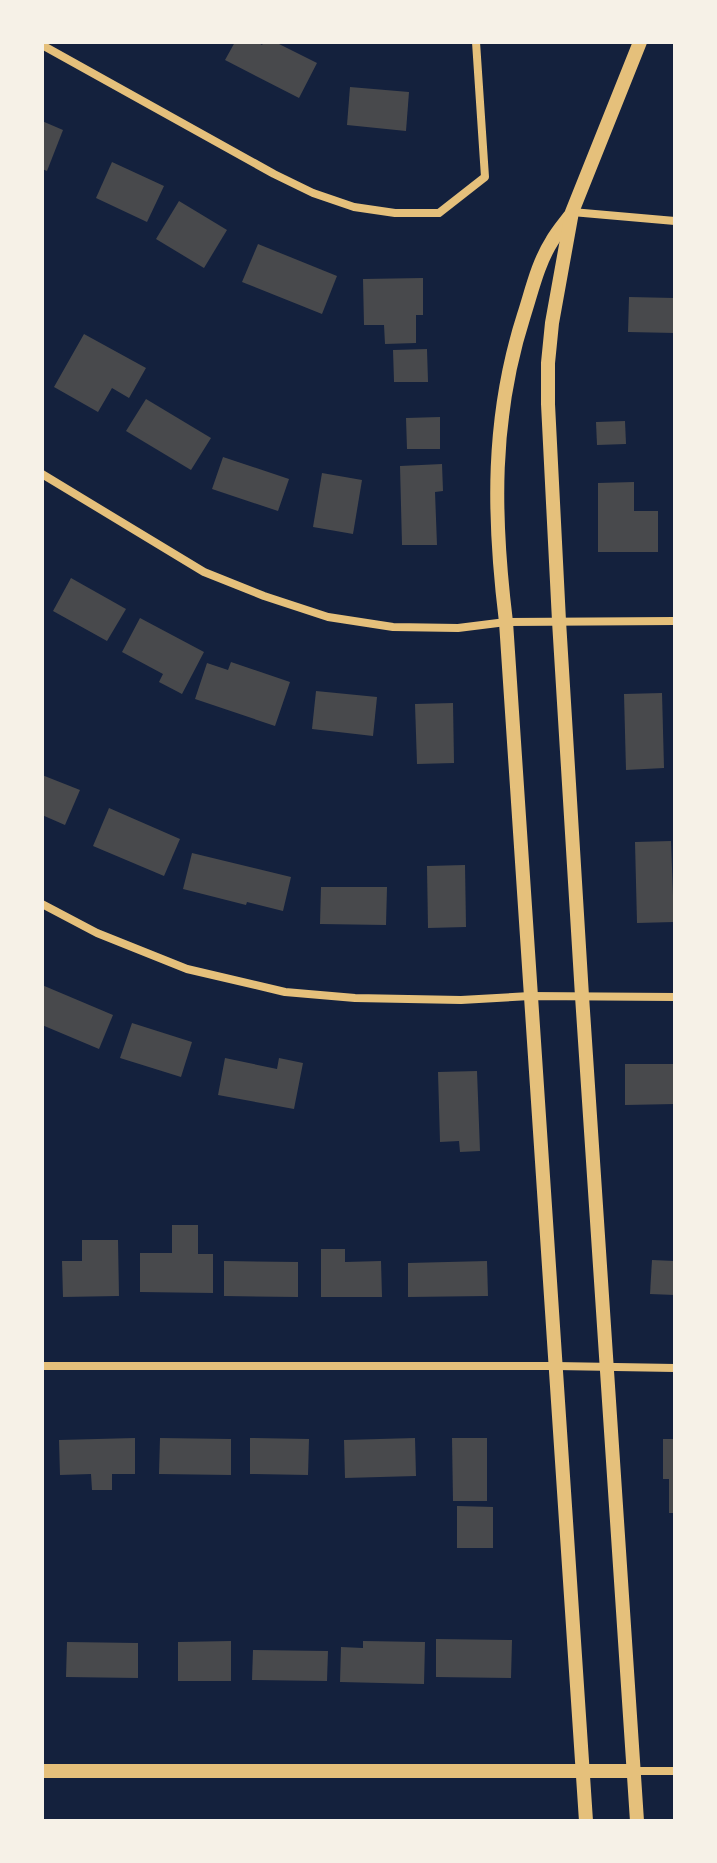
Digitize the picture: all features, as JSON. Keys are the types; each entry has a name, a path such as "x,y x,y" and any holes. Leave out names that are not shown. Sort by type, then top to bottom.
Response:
{"street":[{"path":"42,45 313,193 354,207 395,213 439,213 485,177 476,42"},
{"path":"637,1821 559,621 548,363 572,212 640,42"},
{"path":"572,212 675,221"},
{"path":"572,212 551,242 536,276 515,343 499,432 496,496 586,1821"},
{"path":"42,474 204,572 328,617 393,627 458,628 506,622 675,621"},
{"path":"42,904 97,933 187,969 285,992 355,998 461,1000 530,996 675,997"},
{"path":"42,1366 675,1368"},
{"path":"42,1771 675,1771"}],"building":[{"path":"235,42 257,42 262,45 264,42 275,42 317,63 299,98 225,60"},
{"path":"350,87 409,92 406,131 347,125"},
{"path":"42,121 63,130 47,171 42,169"},
{"path":"112,162 164,186 147,222 96,198"},
{"path":"179,201 227,230 204,268 156,239"},
{"path":"258,244 337,276 322,314 242,282"},
{"path":"423,278 423,315 416,315 416,343 385,344 384,325 364,325 363,279"},
{"path":"629,297 675,298 675,333 628,332"},
{"path":"84,334 146,368 129,398 112,388 98,412 54,387"},
{"path":"427,349 428,382 394,382 393,350"},
{"path":"146,399 211,438 191,470 126,431"},
{"path":"440,417 440,449 407,449 406,418"},
{"path":"625,421 626,444 597,445 596,422"},
{"path":"223,457 289,479 278,511 212,489"},
{"path":"442,464 443,491 435,492 437,545 402,545 400,466"},
{"path":"322,473 362,480 353,534 313,527"},
{"path":"634,482 634,511 658,511 658,552 598,552 598,483"},
{"path":"71,578 126,609 107,641 53,611"},
{"path":"140,618 204,652 182,694 159,682 163,674 122,652"},
{"path":"231,662 290,682 275,726 195,699 207,663 228,670"},
{"path":"316,691 377,697 373,736 312,729"},
{"path":"662,693 664,768 626,770 624,694"},
{"path":"453,703 454,763 417,764 415,704"},
{"path":"42,775 80,790 65,825 42,815"},
{"path":"109,808 180,839 164,876 93,846"},
{"path":"671,841 674,922 637,923 635,842"},
{"path":"192,853 291,877 283,911 183,889"},
{"path":"465,865 466,927 428,928 427,866"},
{"path":"321,887 387,887 386,925 320,924"},
{"path":"42,985 113,1015 99,1049 42,1025"},
{"path":"132,1023 192,1042 181,1077 120,1058"},
{"path":"225,1058 277,1069 279,1058 303,1063 294,1109 218,1095"},
{"path":"625,1064 675,1064 675,1104 625,1105"},
{"path":"477,1071 480,1151 460,1152 459,1141 440,1142 438,1072"},
{"path":"172,1225 198,1225 198,1254 213,1254 213,1293 140,1292 140,1253 172,1253"},
{"path":"82,1240 118,1240 119,1296 63,1297 62,1261 82,1261"},
{"path":"321,1249 345,1249 345,1262 381,1261 382,1297 321,1297"},
{"path":"652,1260 675,1261 675,1295 650,1294"},
{"path":"224,1261 298,1262 298,1297 224,1296"},
{"path":"487,1261 488,1296 408,1297 408,1263"},
{"path":"135,1438 135,1474 112,1474 112,1490 92,1490 91,1474 60,1475 59,1440"},
{"path":"160,1438 231,1439 231,1475 159,1474"},
{"path":"250,1438 309,1439 308,1475 250,1474"},
{"path":"415,1438 416,1476 345,1478 344,1440"},
{"path":"452,1438 487,1438 487,1501 453,1501"},
{"path":"663,1439 675,1439 675,1513 669,1513 669,1479 663,1479"},
{"path":"457,1506 493,1507 493,1548 457,1548"},
{"path":"436,1639 512,1640 511,1678 436,1677"},
{"path":"231,1641 231,1681 178,1681 178,1642"},
{"path":"363,1641 425,1642 424,1684 340,1682 341,1647 363,1648"},
{"path":"67,1642 138,1643 138,1678 66,1677"},
{"path":"253,1650 328,1651 327,1681 252,1680"}]}
